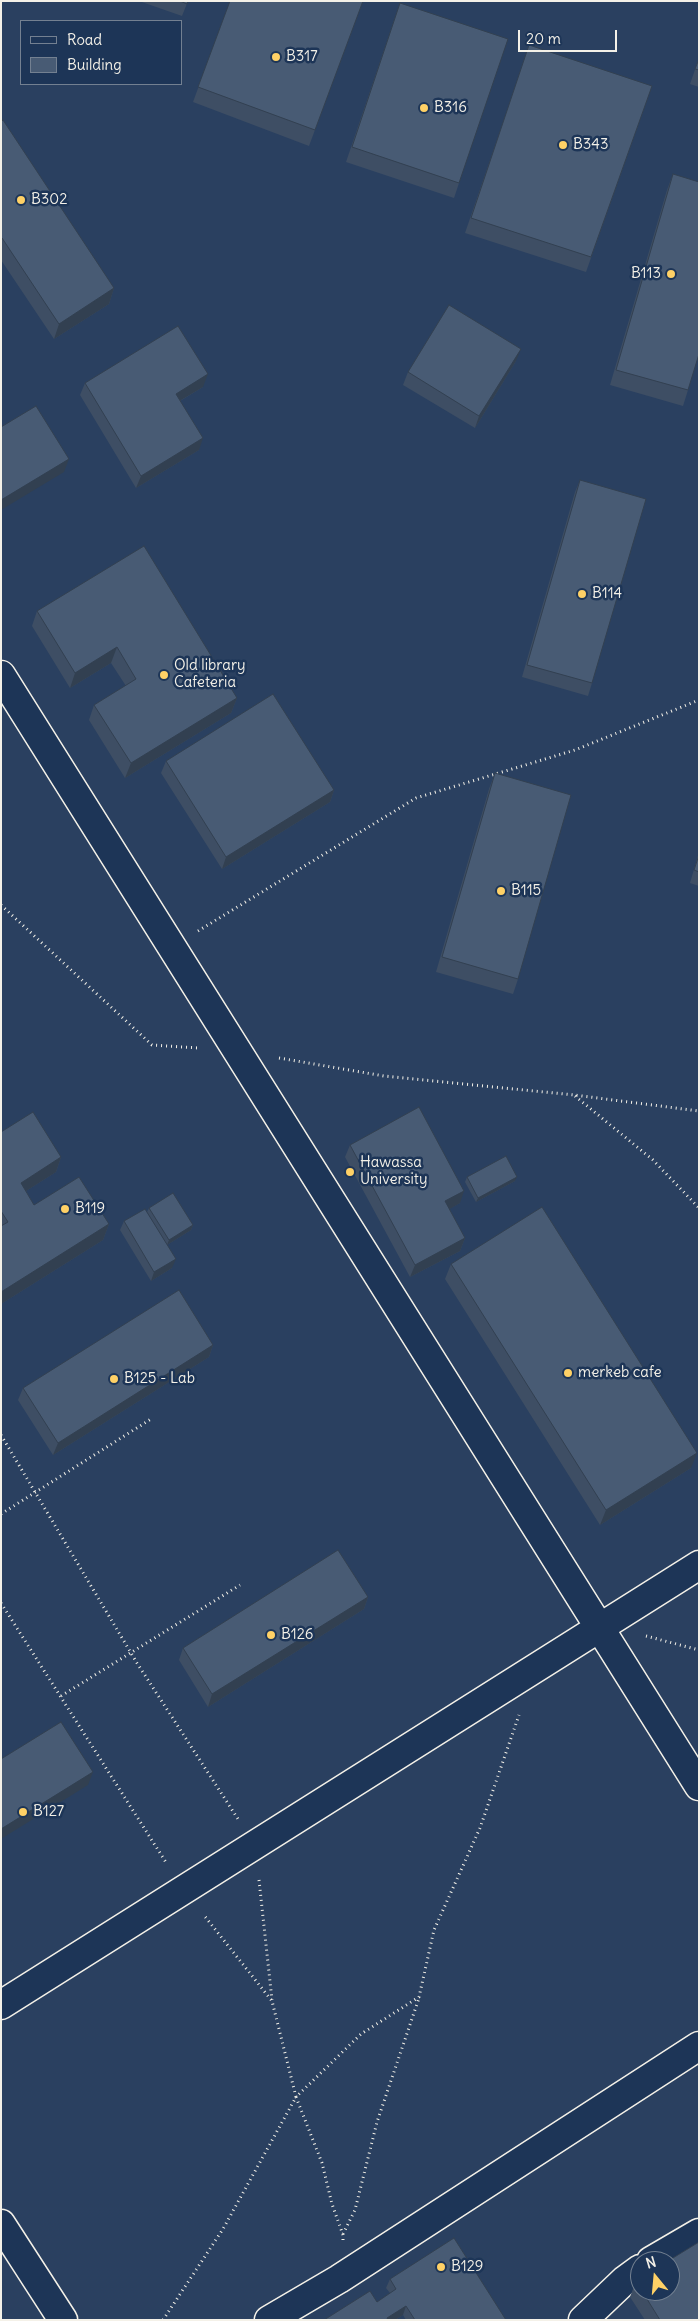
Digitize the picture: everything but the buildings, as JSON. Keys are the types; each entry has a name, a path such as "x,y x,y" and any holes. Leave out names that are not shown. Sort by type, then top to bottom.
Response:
{"lane":[{"path":"1,675 699,1786"},
{"path":"1,2005 699,1565"},
{"path":"269,2320 339,2279 699,2046"},
{"path":"1,2224 62,2320"},
{"path":"668,2251 699,2233"},
{"path":"583,2320 630,2276"}],"path":[{"path":"172,947 416,798 575,750 699,700"},
{"path":"1,906 152,1045 237,1050 384,1076 574,1095 699,1111"},
{"path":"574,1095 653,1160 699,1208"},
{"path":"1,1514 151,1419"},
{"path":"1,1436 131,1653 255,1845 272,2001 296,2097 322,2163 332,2204 343,2235"},
{"path":"61,1696 240,1585"},
{"path":"1,1603 184,1890 272,2001"},
{"path":"600,1628 645,1635 699,1650"},
{"path":"339,2279 343,2235 355,2210 378,2122 419,1997 434,1930 480,1828 520,1713"},
{"path":"163,2320 223,2230 296,2097 362,2034 419,1997"}],"shaded area":[{"name":"Hawassa University","path":"1,1 699,1 699,2320 1,2320"}],"place":[{"name":"B317","path":"276,57"},
{"name":"B316","path":"424,108"},
{"name":"B343","path":"563,145"},
{"name":"B302","path":"21,200"},
{"name":"B113","path":"671,274"},
{"name":"B114","path":"582,594"},
{"name":"Old library Cafeteria","path":"164,675"},
{"name":"B115","path":"501,891"},
{"name":"Hawassa University","path":"350,1172"},
{"name":"B119","path":"65,1209"},
{"name":"merkeb cafe","path":"568,1373"},
{"name":"B125 - Lab","path":"114,1379"},
{"name":"B126","path":"271,1635"},
{"name":"B127","path":"23,1812"},
{"name":"B129","path":"441,2267"}]}
